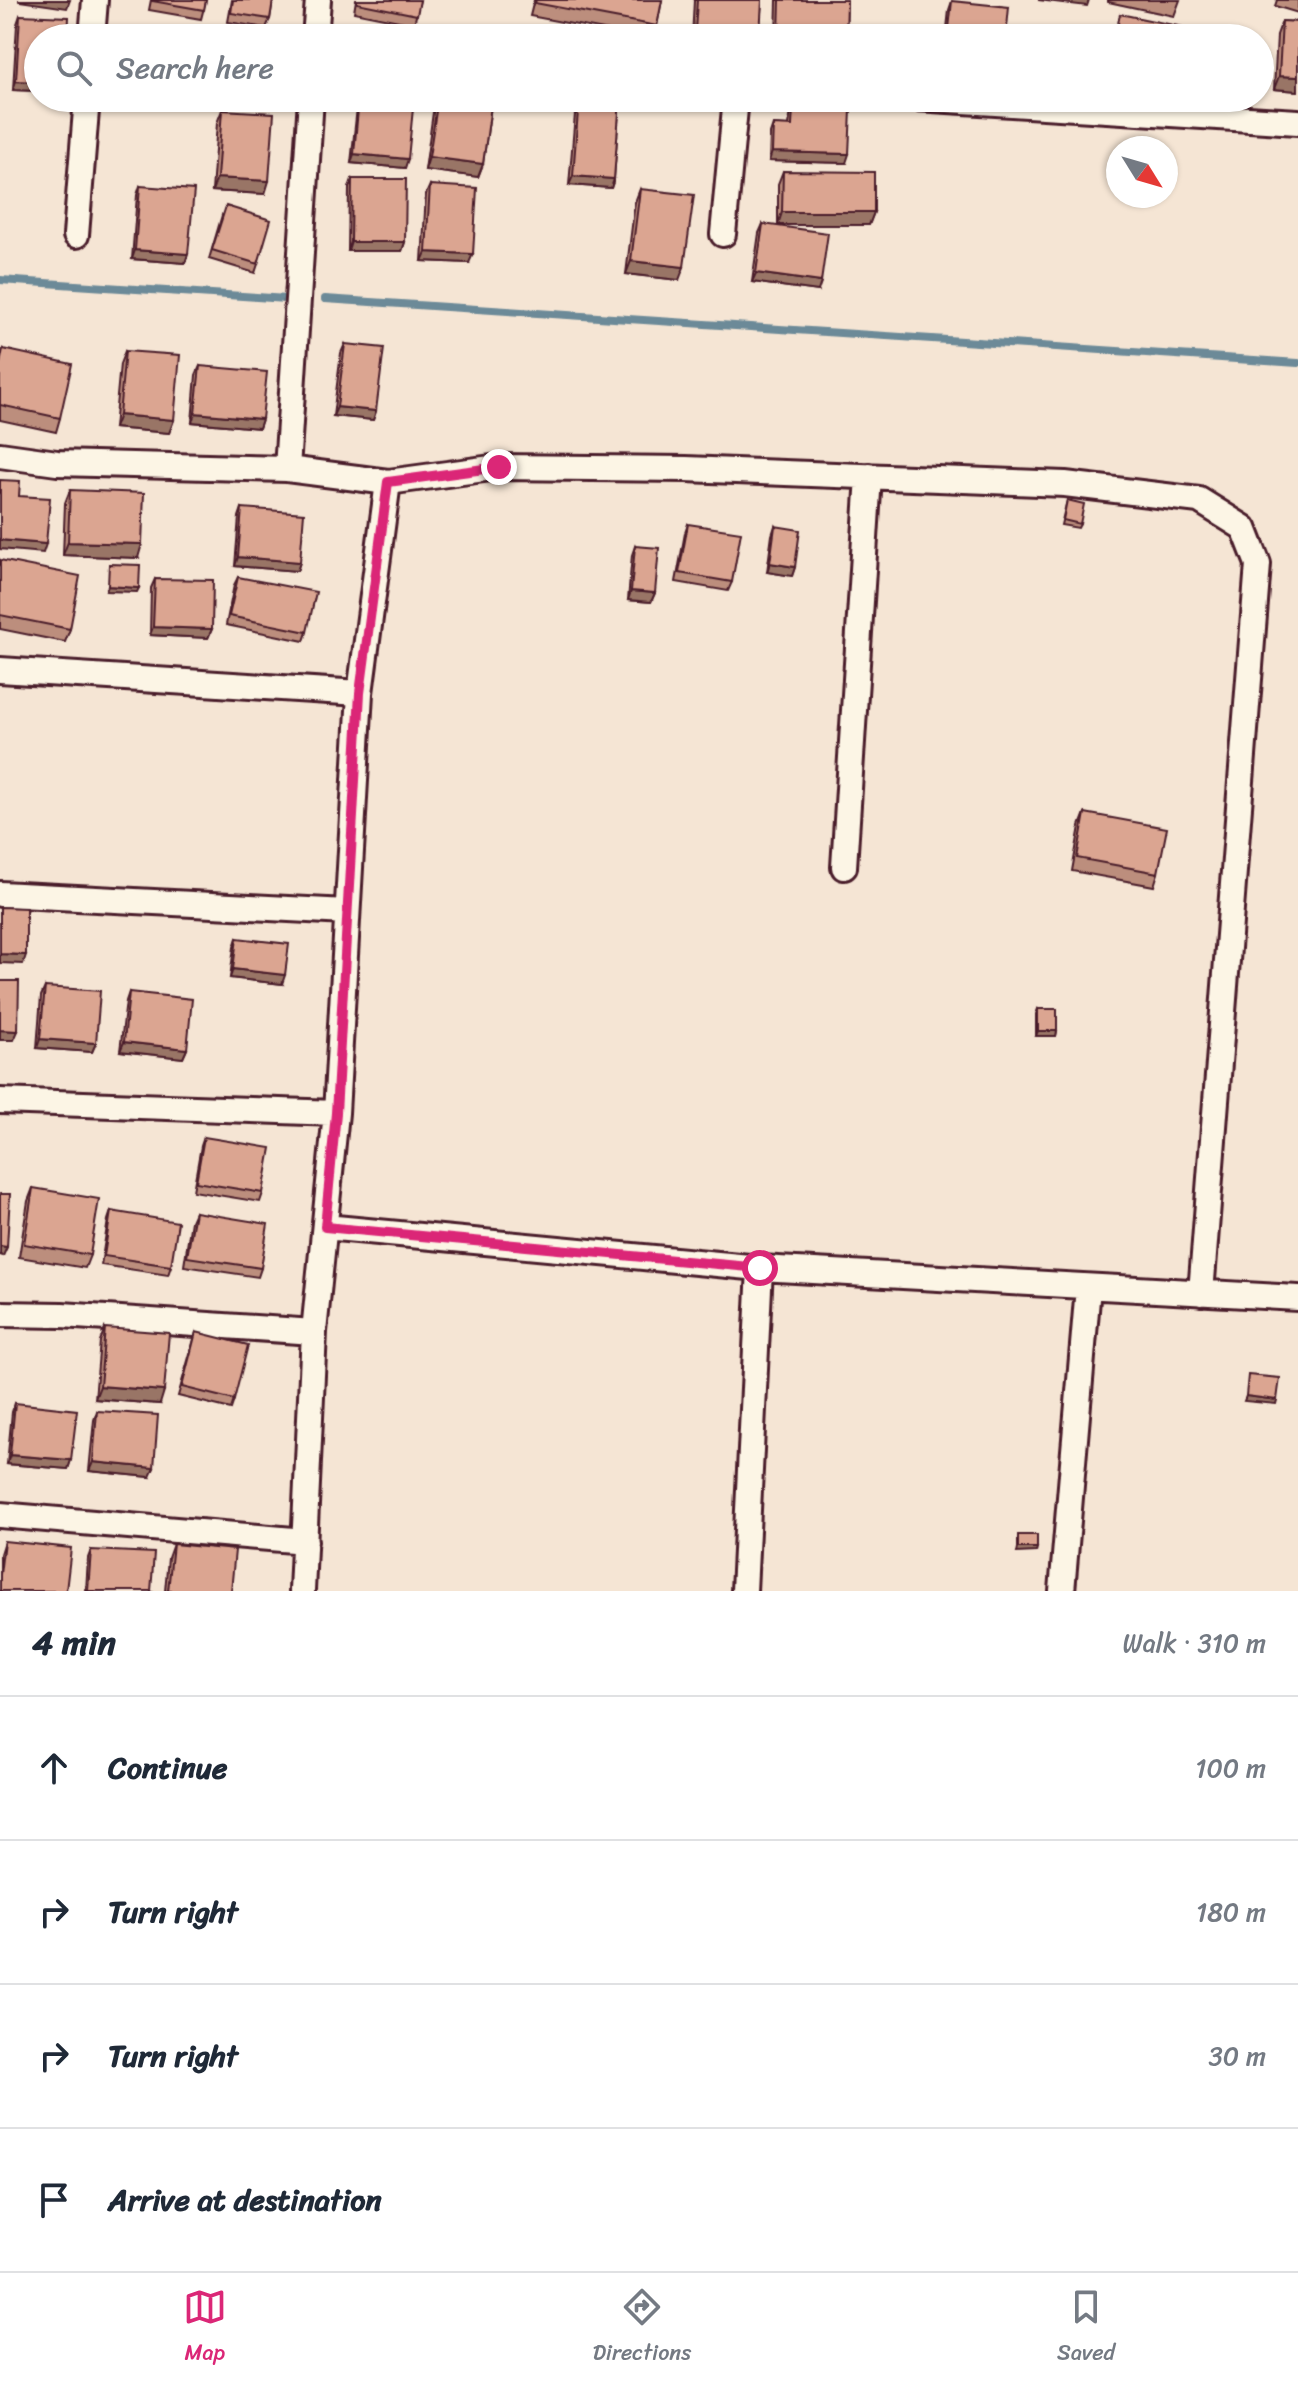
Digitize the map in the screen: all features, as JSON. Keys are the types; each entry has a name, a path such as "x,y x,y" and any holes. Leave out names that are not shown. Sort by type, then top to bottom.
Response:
{"street":[{"path":"93,24 95,0"},
{"path":"316,24 318,0"},
{"path":"76,235 86,112"},
{"path":"287,469 310,112"},
{"path":"723,234 735,112"},
{"path":"1139,112 1298,122"},
{"path":"0,455 57,463 287,469 388,482 499,467 686,469 1065,484 1199,500 1244,528 1258,564 1201,1293"},
{"path":"844,867 869,476"},
{"path":"302,1591 314,1332 336,1113 360,693 388,482"},
{"path":"0,670 360,693"},
{"path":"0,894 347,912"},
{"path":"0,1101 336,1113"},
{"path":"325,1227 760,1268 1298,1298"},
{"path":"744,1591 760,1268"},
{"path":"1062,1591 1088,1287"},
{"path":"0,1314 62,1315 314,1332"},
{"path":"0,1515 305,1541"}],"building":[{"path":"152,0 206,0 204,10"},
{"path":"233,0 273,0 270,19 231,13"},
{"path":"357,0 420,0 417,15 357,3"},
{"path":"536,0 662,0 657,24 535,3"},
{"path":"697,0 762,0 761,24 696,24"},
{"path":"780,0 847,0 846,24 779,24"},
{"path":"952,1 1009,7 1007,24 950,24"},
{"path":"1120,14 1168,24 1118,24"},
{"path":"20,15 69,17 69,24 24,24 24,81 16,81"},
{"path":"1282,21 1298,22 1298,77 1279,76"},
{"path":"222,112 274,113 269,181 217,178"},
{"path":"358,112 413,112 408,159 354,154"},
{"path":"436,112 490,112 483,164 429,157"},
{"path":"578,112 619,112 614,179 573,176"},
{"path":"793,112 851,112 849,154 772,152 773,125 792,126"},
{"path":"783,171 874,172 874,212 782,212"},
{"path":"352,179 406,179 405,242 351,242"},
{"path":"430,185 477,188 473,254 426,252"},
{"path":"140,186 194,190 188,254 135,250"},
{"path":"640,189 694,195 684,267 631,261"},
{"path":"226,206 271,220 258,264 212,250"},
{"path":"763,224 828,233 821,282 756,273"},
{"path":"345,344 384,348 376,411 337,407"},
{"path":"3,349 72,364 60,418 0,405"},
{"path":"125,351 180,355 174,420 119,415"},
{"path":"200,366 267,372 262,419 195,413"},
{"path":"0,480 20,481 19,496 50,498 46,544 0,540"},
{"path":"70,490 144,493 142,544 68,542"},
{"path":"1067,500 1084,504 1080,524 1063,520"},
{"path":"242,508 304,513 300,562 238,557"},
{"path":"688,524 741,532 732,582 679,573"},
{"path":"775,526 800,530 795,567 770,563"},
{"path":"635,546 659,548 655,593 631,591"},
{"path":"0,560 80,576 70,629 0,615"},
{"path":"109,564 140,565 139,588 108,586"},
{"path":"238,577 316,592 307,632 229,616"},
{"path":"155,579 213,580 212,629 153,627"},
{"path":"1085,813 1167,828 1158,873 1077,858"},
{"path":"0,907 26,908 26,955 0,954"},
{"path":"237,938 289,944 285,975 233,969"},
{"path":"0,981 19,981 18,1031 0,1030"},
{"path":"45,987 100,991 96,1043 40,1039"},
{"path":"129,992 192,999 187,1049 124,1042"},
{"path":"1038,1009 1057,1009 1057,1031 1038,1031"},
{"path":"204,1137 271,1148 263,1193 196,1182"},
{"path":"33,1188 99,1199 90,1255 24,1244"},
{"path":"0,1194 10,1194 7,1247 0,1246"},
{"path":"111,1211 178,1222 171,1266 104,1256"},
{"path":"195,1212 268,1224 261,1268 187,1257"},
{"path":"105,1328 169,1333 164,1391 100,1386"},
{"path":"196,1332 248,1345 234,1400 182,1387"},
{"path":"1248,1375 1280,1378 1277,1400 1246,1396"},
{"path":"15,1403 77,1410 71,1460 10,1455"},
{"path":"97,1411 158,1415 154,1468 93,1462"},
{"path":"1018,1535 1037,1535 1037,1548 1018,1548"},
{"path":"4,1541 71,1548 66,1591 0,1591"},
{"path":"173,1544 235,1550 231,1591 168,1591"},
{"path":"91,1550 154,1553 151,1591 88,1591"}],"waterway":[{"path":"0,280 287,299"},
{"path":"325,299 1298,363"}],"route":[{"path":"499,467 388,482 360,693 336,1113 325,1227 760,1268"}]}
